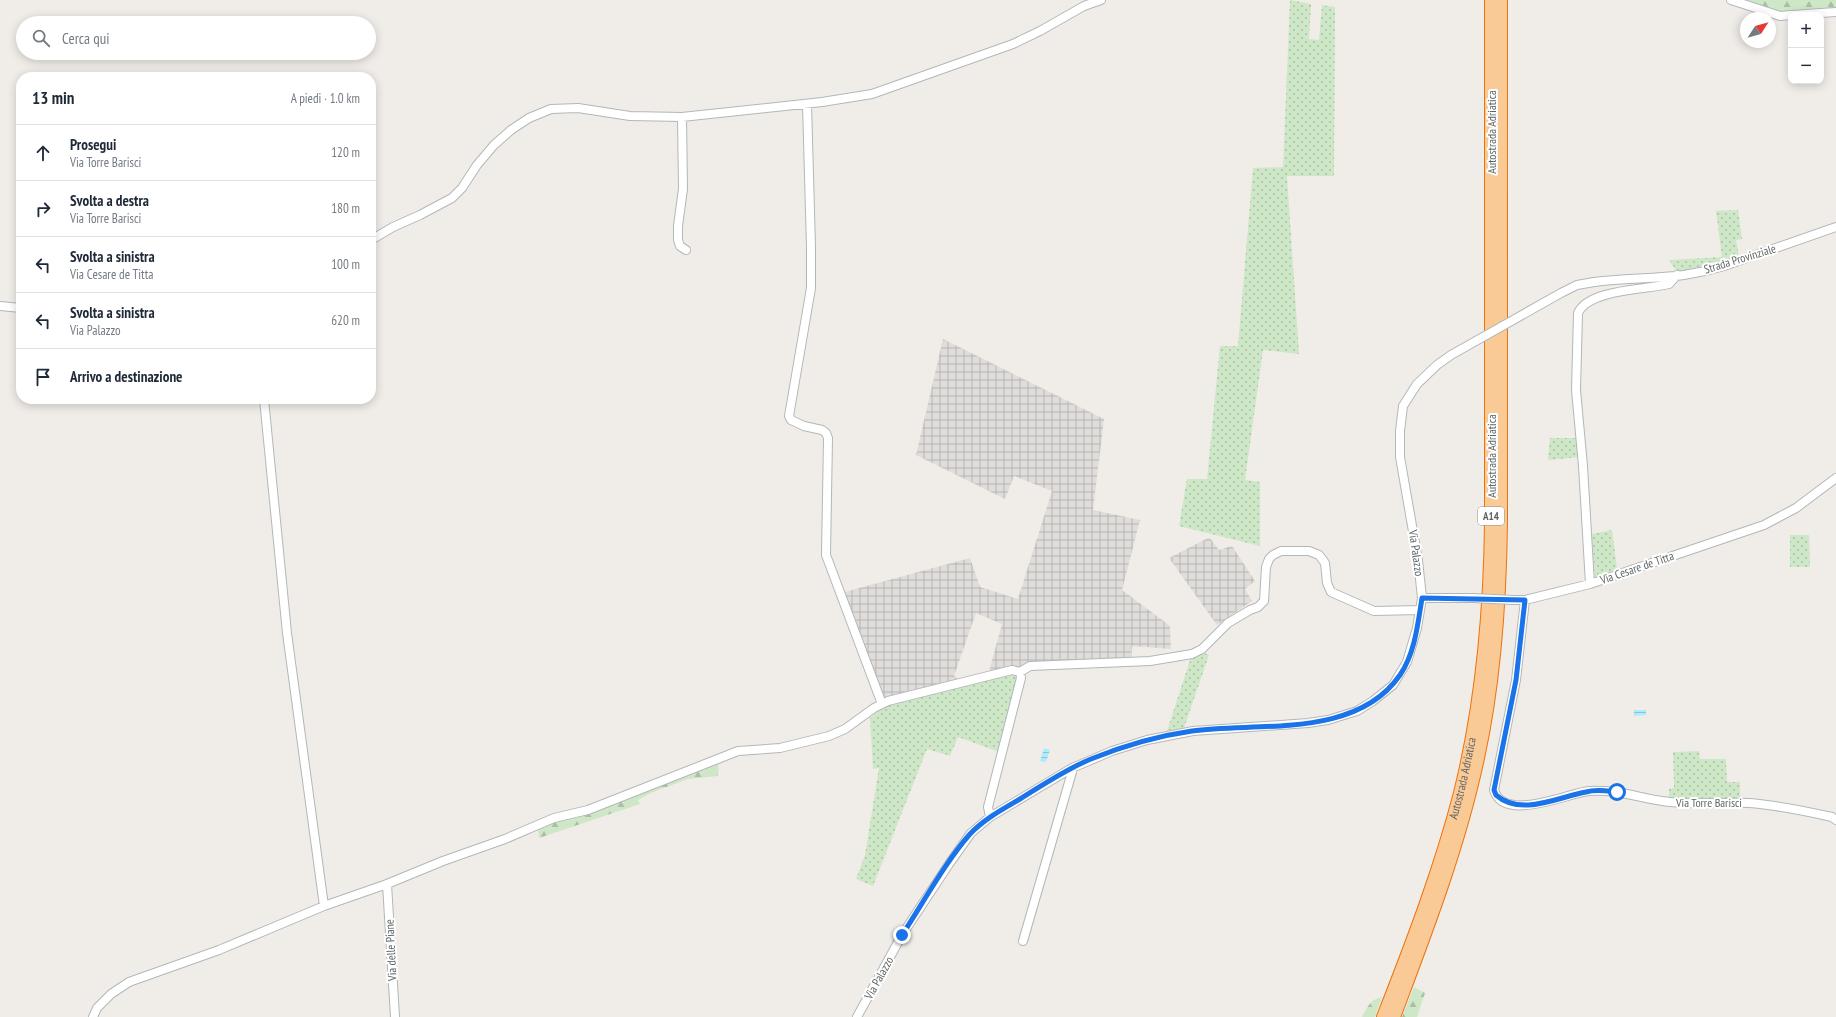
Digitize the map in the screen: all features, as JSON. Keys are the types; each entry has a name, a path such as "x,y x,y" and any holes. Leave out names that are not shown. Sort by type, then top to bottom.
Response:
{"highway":[{"name":"Autostrada Adriatica","path":"1383,1017 1427,901 1455,812 1474,727 1485,644 1490,585 1491,523 1491,0"},
{"name":"Autostrada Adriatica","path":"1394,1017 1435,907 1459,834 1478,757 1495,648 1500,581 1501,523 1501,0"}],"street":[{"path":"376,237 393,227 420,216 452,198 462,188 477,165 494,145 511,130 529,118 550,109 578,108 630,116 682,117 807,104 872,94 1012,44 1040,31 1084,6 1101,0"},
{"path":"1731,0 1780,16 1788,15"},
{"path":"1824,13 1836,12"},
{"path":"807,104 811,288 789,416 791,420 804,426 822,430 826,433 828,438 826,554 882,704"},
{"path":"682,117 683,189 678,226 678,240 680,246 686,250"},
{"name":"Strada Provinziale","path":"1594,282 1618,278 1677,275 1724,266 1836,227"},
{"path":"1590,584 1583,466 1576,390 1578,313 1581,306 1596,298 1669,284 1677,275"},
{"name":"Via Palazzo","path":"857,1017 902,935 949,864 971,833 990,817 1072,768 1101,755 1147,740 1193,731 1308,723 1342,717 1357,711 1373,701 1393,684 1407,662 1417,628 1422,598 1418,560 1400,457 1400,431 1403,406 1409,394 1427,374 1451,355 1561,293 1577,285 1594,282"},
{"path":"0,306 16,308"},
{"path":"264,404 287,633 324,906"},
{"name":"Via Cesare de Titta","path":"1422,598 1525,600 1590,584 1764,525 1796,508 1836,478"},
{"path":"94,1017 97,1008 111,994 129,982 219,950 324,906 387,884 442,861 505,839 554,818 588,810 738,752 780,748 829,736 845,729 888,701 1012,670 1020,672 1030,666 1150,661 1192,654 1202,648 1228,623 1258,607 1264,601 1266,567 1269,559 1280,551 1309,551 1319,555 1325,563 1327,583 1331,592 1374,612 1420,610"},
{"name":"Via Torre Barisci","path":"1525,600 1516,680 1494,790 1496,795 1501,799 1523,805 1544,803 1587,791 1603,790 1678,803 1749,803 1774,806 1832,817 1836,820"},
{"path":"990,817 988,807 1021,678 1020,672"},
{"path":"1023,941 1072,768"},
{"name":"Via delle Piane","path":"387,884 395,1017"}],"shaded area":[{"path":"943,339 1104,419 1093,510 1140,520 1122,590 1170,626 1171,649 1132,646 1131,660 1021,669 988,675 1002,624 976,613 954,676 960,681 882,701 841,593 970,558 980,587 1018,599 1052,491 1014,476 1005,499 916,455"},
{"path":"1210,538 1219,550 1232,546 1255,581 1245,589 1252,601 1217,625 1169,558"}],"green space":[{"path":"1290,0 1311,4 1309,39 1319,40 1322,5 1335,7 1334,176 1287,176 1299,354 1263,350 1245,480 1260,482 1260,546 1179,526 1187,479 1207,479 1220,346 1238,346 1253,168 1283,167"},
{"path":"1738,0 1836,0 1836,10 1782,13"},
{"path":"1738,210 1742,239 1736,240 1739,256 1735,257 1735,259 1677,272 1669,260 1722,257 1716,211"},
{"path":"1550,438 1578,438 1581,457 1548,460"},
{"path":"1612,530 1617,569 1595,577 1592,534"},
{"path":"1790,535 1809,535 1810,567 1790,567"},
{"path":"1202,652 1209,655 1184,728 1167,731 1191,657"},
{"path":"1013,673 1019,676 999,752 958,737 950,756 927,749 873,886 856,879 865,855 879,768 873,769 870,718 886,705"},
{"path":"1699,751 1700,759 1726,759 1727,782 1740,782 1740,800 1669,801 1669,789 1674,788 1673,752"},
{"path":"719,759 718,776 688,779 653,792 638,800 640,804 539,838 538,827"},
{"path":"1414,987 1425,993 1417,1017 1402,1017"},
{"path":"1382,997 1375,1017 1362,1017 1372,1002"}],"water":[{"path":"1634,710 1646,710 1646,715 1634,716"},
{"path":"1044,748 1050,750 1046,762 1040,761"}],"route":[{"path":"902,935 971,833 990,817 1040,786 1089,759 1147,740 1193,731 1308,723 1328,720 1342,717 1357,711 1373,701 1393,684 1407,662 1417,628 1422,598 1525,600 1516,680 1506,737 1494,790 1496,795 1507,802 1523,805 1544,803 1587,791 1603,790 1617,792"}]}
